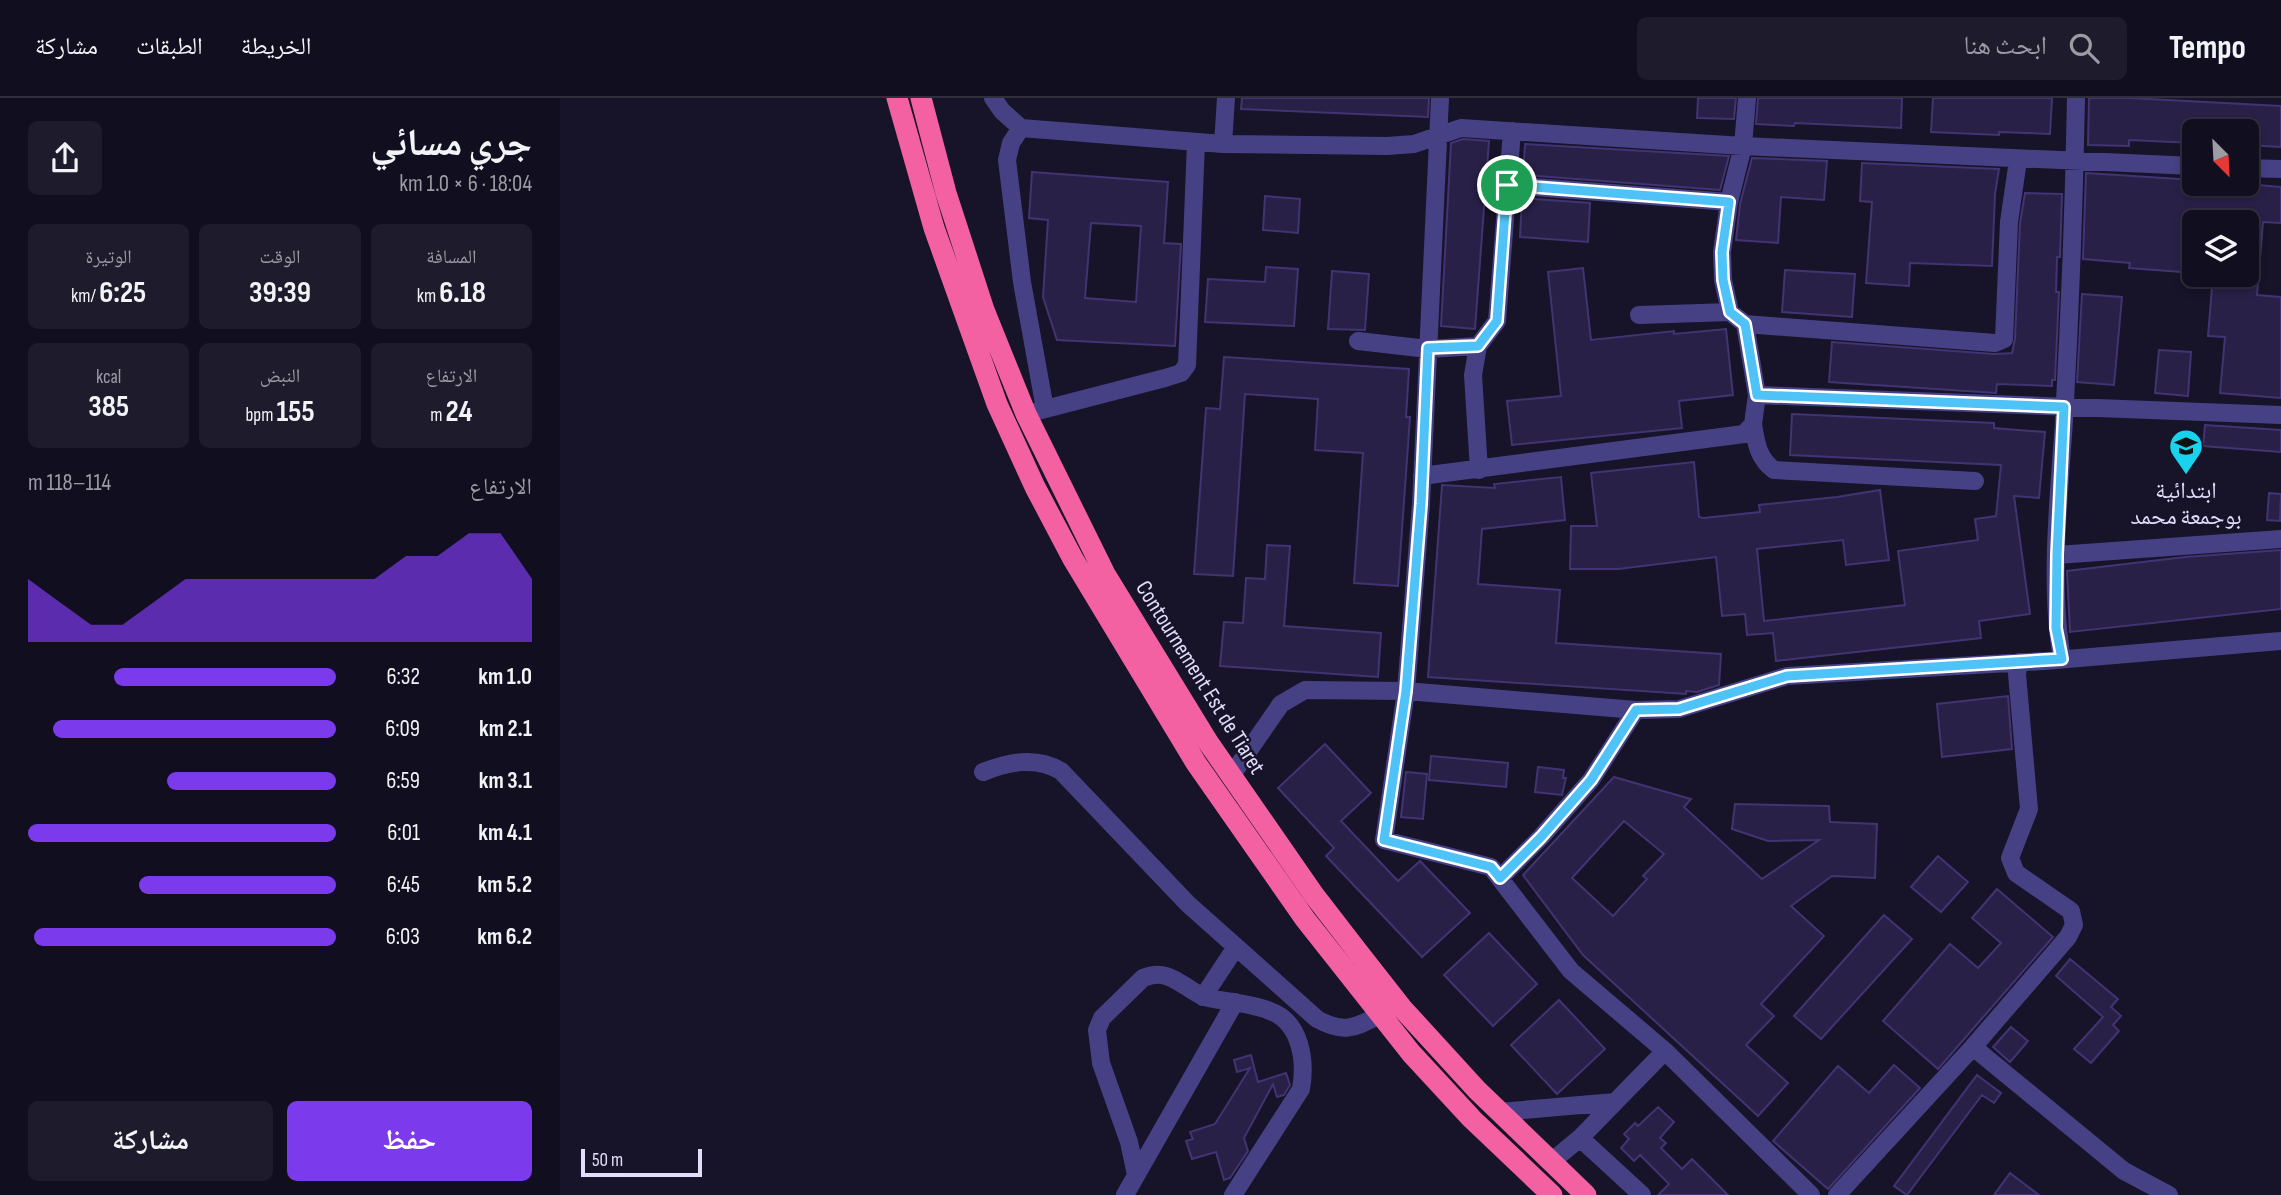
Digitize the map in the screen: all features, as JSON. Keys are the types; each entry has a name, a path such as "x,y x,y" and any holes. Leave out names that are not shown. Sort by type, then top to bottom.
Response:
{"highway":[{"name":"Contournement Est de Tiaret","path":"897,98 934,228 993,392 1035,487 1073,559 1196,763 1305,919 1411,1054 1472,1119 1552,1195"},
{"name":"Contournement Est de Tiaret","path":"921,98 946,193 984,310 1036,412 1105,574 1231,776 1314,895 1402,1008 1499,1112 1586,1195"}],"street":[{"path":"993,98 1002,111 1021,128 1196,144 1387,146 1414,144 1461,128 1742,146 2182,166"},
{"path":"1223,144 1226,98"},
{"path":"1440,98 1422,476 1406,691 1384,840 1491,867 1571,971 1665,1051 1811,1195"},
{"path":"1747,98 1742,146 1729,202 1722,252 1723,280 1730,312 1745,324 1995,343 2004,339 2009,222 2018,160"},
{"path":"2062,659 2056,628 2057,555 2074,243 2076,98"},
{"path":"1021,128 1010,143 1007,160 1036,412 1165,378 1181,373 1187,365 1196,144"},
{"path":"1479,470 1473,375 1478,346 1497,321 1512,131"},
{"path":"2259,169 2281,170"},
{"path":"1507,185 1729,202"},
{"path":"1639,315 1730,312"},
{"path":"1745,324 1757,395 1753,424 1757,449 1765,463 1774,470 1975,481"},
{"path":"1358,341 1428,348 1478,346"},
{"path":"1757,395 2281,415"},
{"path":"1422,476 1744,434 1753,424"},
{"path":"2057,555 2281,539"},
{"path":"1231,776 1281,704 1305,690 1406,691 1636,710 1679,709 1787,676 2062,659 2281,641"},
{"path":"1837,1195 1973,1047 2068,937 2074,925 2071,911 2016,873 2010,858 2029,809 2017,674 2019,662"},
{"path":"1500,878 1541,837 1591,780 1636,710"},
{"path":"983,772 1004,764 1027,762 1049,764 1061,771 1188,904 1317,1019 1332,1027 1347,1029 1380,1015"},
{"path":"1203,997 1236,947"},
{"path":"1136,1175 1129,1142 1101,1063 1097,1030 1102,1018 1143,978 1165,974 1203,997 1272,1011 1285,1020 1295,1034 1301,1050 1305,1070 1301,1089 1233,1195"},
{"path":"1125,1195 1235,1002"},
{"path":"1973,1047 2124,1171 2169,1195"},
{"path":"1551,1163 1580,1138 1665,1051"},
{"path":"1499,1112 1615,1102"},
{"path":"1580,1138 1642,1195"}],"building":[{"path":"1242,98 1429,98 1428,117 1241,109"},
{"path":"1698,98 1736,98 1734,119 1697,118"},
{"path":"1758,98 1902,98 1901,128 1756,124"},
{"path":"1933,98 2052,98 2050,134 1931,132"},
{"path":"2089,98 2281,106 2281,147 2259,146 2259,119 2182,119 2182,142 2129,140 2129,146 2088,145"},
{"path":"1463,139 1489,141 1475,329 1441,326 1451,143"},
{"path":"1525,144 1729,156 1720,190 1523,175"},
{"path":"1752,158 1827,161 1824,200 1781,197 1778,243 1736,240 1740,204"},
{"path":"1862,163 1999,169 1995,194 1992,266 1910,263 1909,286 1866,283 1872,202 1860,201"},
{"path":"1032,172 1168,182 1164,243 1181,244 1175,346 1057,340 1043,297 1048,220 1029,218","holes":["1091,223 1141,226 1136,302 1085,298"]},
{"path":"2086,173 2182,179 2182,196 2259,196 2259,185 2281,187 2281,223 2263,222 2259,271 2259,210 2182,210 2182,272 2129,268 2130,263 2083,259"},
{"path":"2025,193 2062,194 2060,257 2057,257 2056,292 2059,292 2055,380 2052,380 2052,386 1997,384 1996,393 1829,382 1832,342 2012,353 2015,339 2020,223"},
{"path":"1265,196 1300,199 1298,233 1263,230"},
{"path":"1522,198 1590,203 1588,242 1520,237"},
{"path":"1266,267 1298,269 1294,326 1205,322 1208,279 1265,282"},
{"path":"1583,268 1591,340 1674,331 1674,334 1726,329 1733,395 1679,401 1682,428 1512,445 1507,401 1561,396 1548,272"},
{"path":"1785,270 1855,274 1852,317 1782,312"},
{"path":"1332,271 1369,274 1365,330 1328,329"},
{"path":"2212,287 2258,287 2257,295 2281,297 2281,398 2220,393 2225,337 2208,336"},
{"path":"2082,294 2122,297 2114,385 2077,382"},
{"path":"2159,350 2191,352 2188,396 2155,393"},
{"path":"1224,357 1409,369 1406,417 1410,417 1398,586 1354,583 1363,453 1315,450 1318,399 1245,394 1233,576 1194,574 1206,408 1220,409"},
{"path":"1792,414 1994,423 1994,428 2045,432 2039,498 2014,496 2030,614 1979,621 1981,638 1776,661 1773,633 1747,635 1745,614 1722,616 1716,557 1618,569 1570,569 1571,526 1597,526 1591,473 1694,462 1699,517 1703,518 1760,512 1759,505 1880,490 1889,560 1846,565 1843,540 1757,549 1764,621 1905,605 1898,551 1978,540 1975,519 1996,516 2001,465 1790,455"},
{"path":"2205,425 2281,430 2281,452 2203,446"},
{"path":"1561,477 1565,520 1482,529 1478,584 1560,590 1556,643 1721,654 1719,685 1697,692 1686,691 1686,694 1428,677 1442,485 1495,488 1494,484"},
{"path":"2269,493 2281,494 2280,521 2267,520"},
{"path":"1267,545 1290,546 1284,626 1381,633 1378,677 1220,666 1224,622 1243,623 1246,578 1265,579"},
{"path":"2281,550 2281,609 2070,632 2067,571 2185,557"},
{"path":"2008,696 2012,749 1942,757 1937,704"},
{"path":"1325,744 1371,793 1341,821 1398,881 1420,861 1470,913 1422,957 1326,856 1334,848 1278,788"},
{"path":"1431,756 1508,763 1506,787 1429,780"},
{"path":"1538,767 1564,770 1563,778 1566,778 1562,795 1535,792"},
{"path":"1406,772 1427,774 1423,819 1401,817"},
{"path":"1614,777 1691,799 1684,807 1762,879 1819,840 1768,841 1732,829 1735,804 1829,806 1830,822 1877,824 1875,878 1832,876 1791,906 1824,936 1761,1004 1774,1016 1746,1045 1788,1083 1758,1116 1583,955 1523,875","holes":["1624,821 1664,854 1643,876 1647,879 1613,916 1572,878"]},
{"path":"1938,856 1968,882 1941,912 1911,887"},
{"path":"1997,889 2053,937 1938,1069 1883,1021 1950,944 1978,968 2001,943 1972,918"},
{"path":"1884,915 1912,939 1821,1039 1794,1016"},
{"path":"1489,933 1537,984 1493,1026 1444,975"},
{"path":"2070,959 2118,999 2111,1007 2121,1016 2113,1025 2119,1031 2091,1063 2074,1049 2103,1017 2056,976"},
{"path":"1559,1000 1605,1049 1557,1094 1511,1045"},
{"path":"2011,1027 2028,1041 2010,1062 1993,1047"},
{"path":"1251,1055 1258,1082 1286,1073 1290,1085 1284,1095 1277,1097 1273,1084 1244,1138 1248,1151 1230,1178 1224,1180 1216,1152 1192,1159 1186,1141 1193,1139 1190,1132 1215,1124 1250,1068 1237,1072 1234,1060"},
{"path":"1894,1065 1920,1088 1828,1189 1773,1141 1838,1066 1869,1093"},
{"path":"1977,1075 2001,1093 1994,1103 1982,1095 1907,1195 1894,1186"},
{"path":"1658,1107 1674,1122 1660,1138 1666,1143 1661,1148 1682,1169 1692,1159 1728,1195 1658,1195 1669,1184 1640,1155 1634,1161 1621,1148 1629,1139 1624,1134 1635,1123 1638,1126"},
{"path":"2010,1173 2039,1195 1994,1195"}],"place":[{"name":"ابتدائية بوجمعة محمد","path":"2186,476"}],"route":[{"path":"1507,185 1729,202 1722,252 1723,280 1730,312 1745,324 1757,395 2064,407 2057,527 2056,628 2062,659 1787,676 1679,709 1636,710 1591,780 1541,837 1500,878 1491,867 1384,840 1406,691 1421,504 1428,348 1478,346 1497,321 1507,185"}]}
